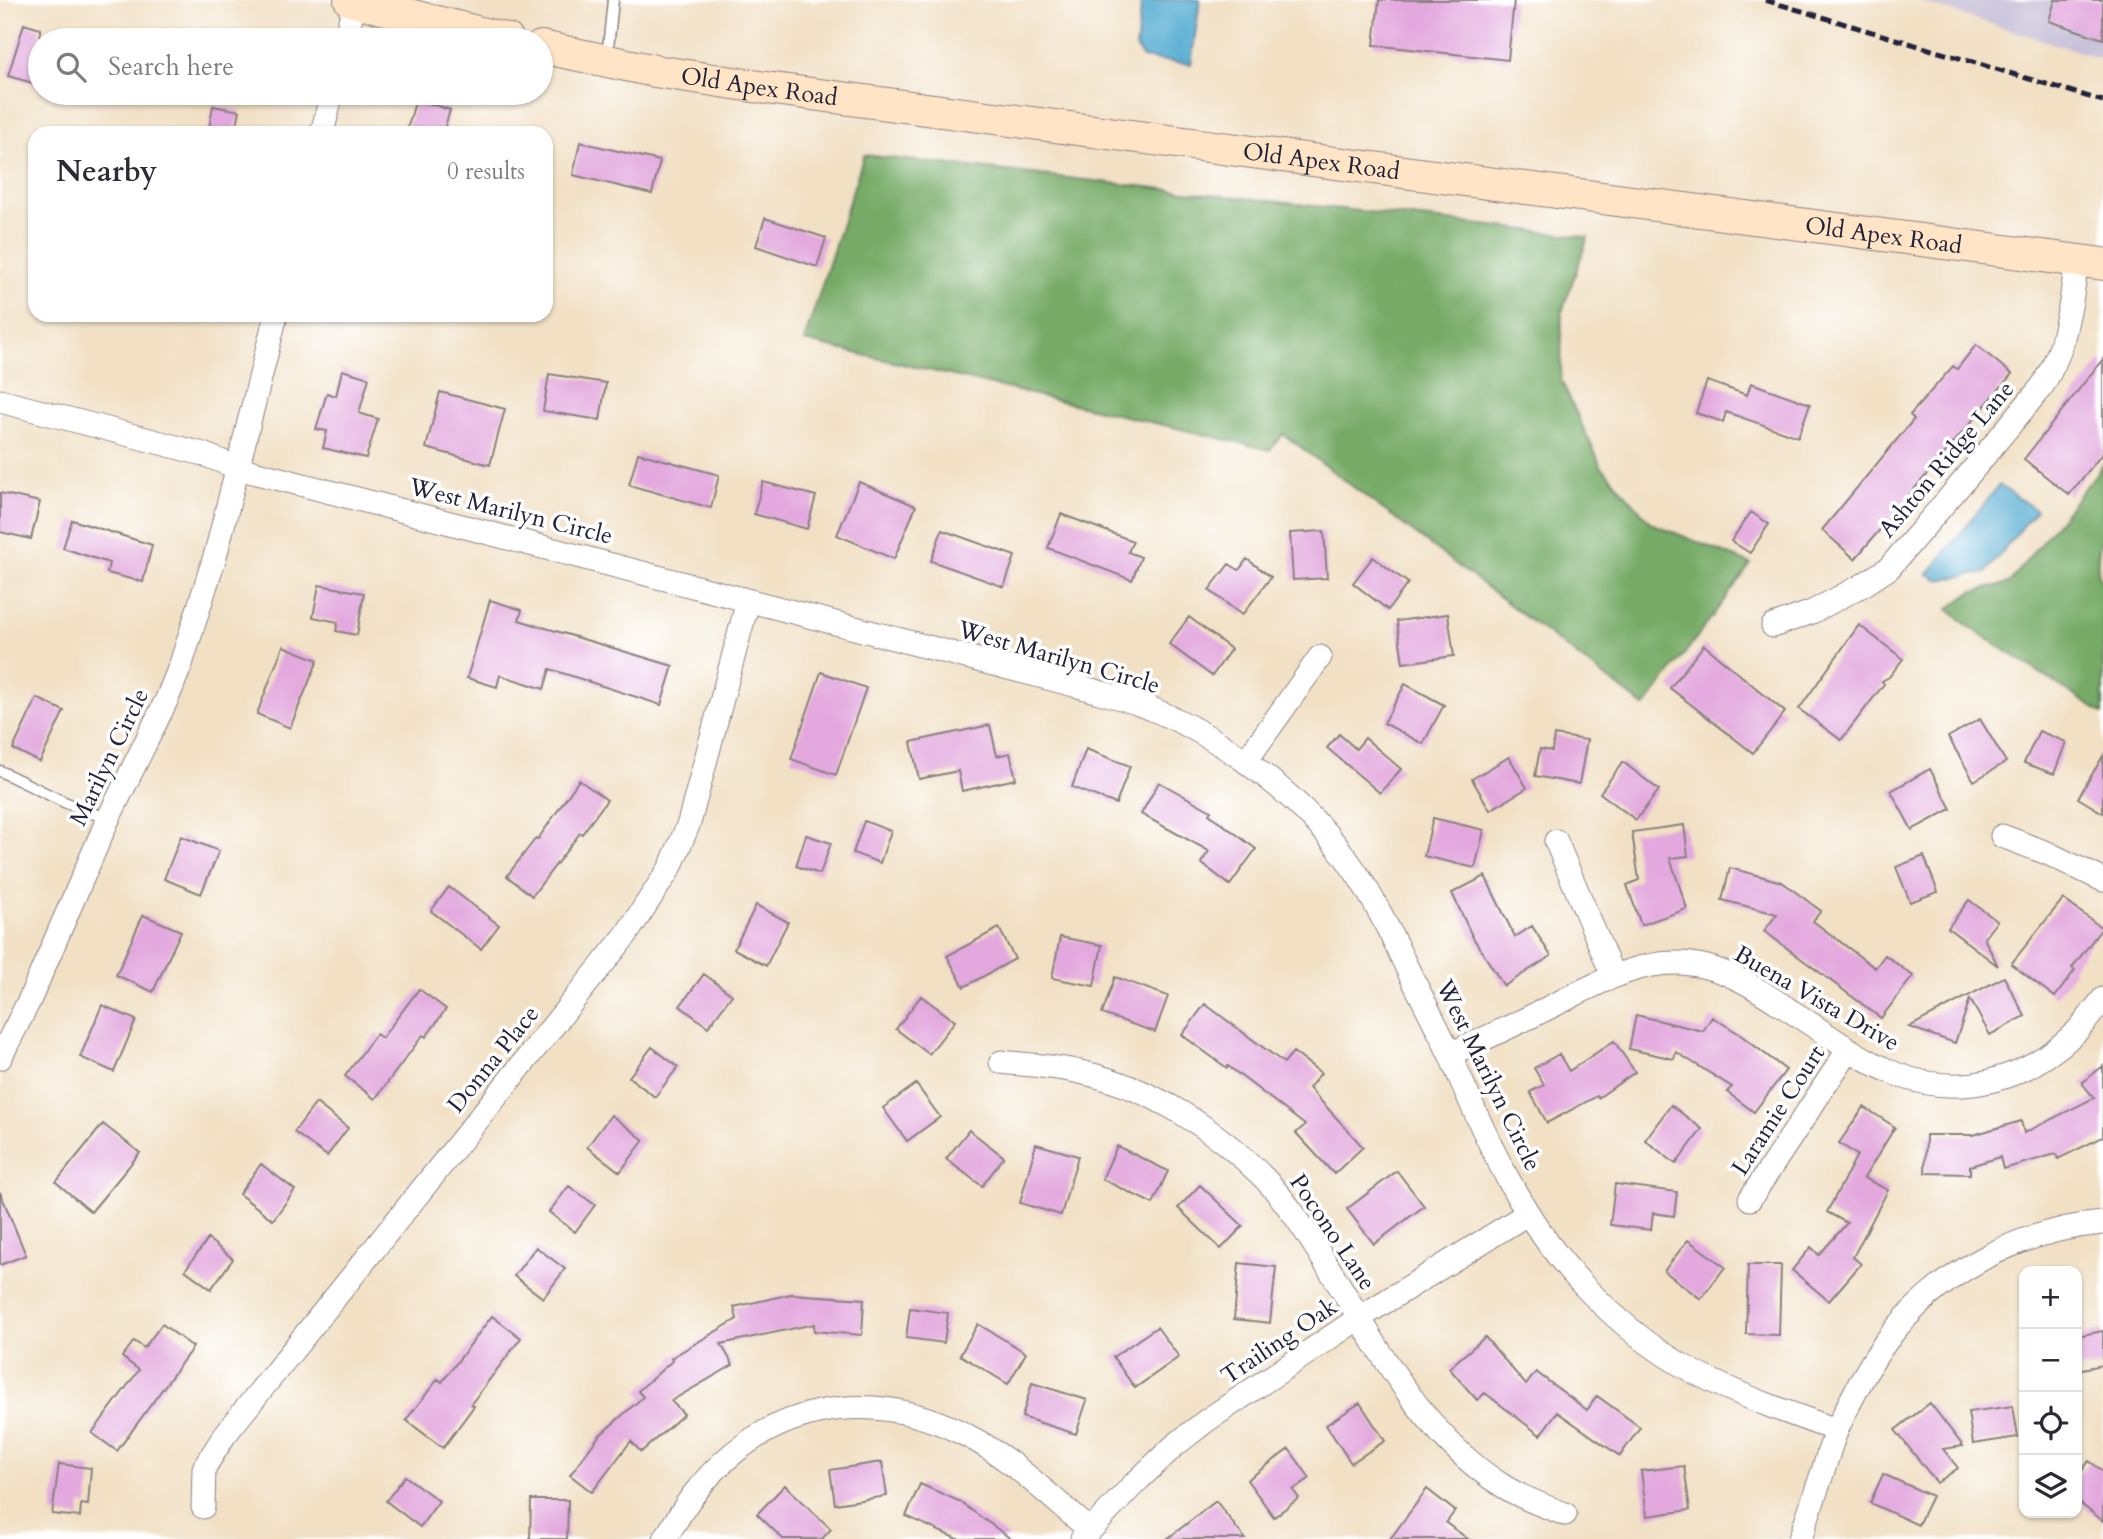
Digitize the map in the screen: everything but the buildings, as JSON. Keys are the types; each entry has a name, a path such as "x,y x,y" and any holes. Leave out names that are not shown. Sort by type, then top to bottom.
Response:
{"main road":[{"path":"353,1 460,28"},
{"name":"Old Apex Road","path":"553,50 655,71 766,88 2090,262"}],"street":[{"path":"347,28 353,1"},
{"path":"324,126 329,105"},
{"name":"Ashton Ridge Lane","path":"1773,626 1812,612 1889,568 1943,506 2043,385 2061,347 2071,302 2090,262"},
{"name":"Marilyn Circle","path":"0,1058 29,1001 107,819 167,699 185,655 216,553 274,322"},
{"path":"0,401 203,454 238,468"},
{"name":"West Marilyn Circle","path":"238,468 1078,686 1147,707 1208,737 1246,761 1280,789 1312,820 1354,870 1379,910 1450,1054 1479,1123 1527,1214 1583,1285 1628,1326 1668,1356 1709,1380 1836,1430"},
{"name":"Donna Place","path":"203,1507 204,1468 229,1430 626,936 654,895 670,868 689,823 748,601"},
{"path":"1246,761 1320,657"},
{"path":"2002,836 2047,853 2103,880"},
{"path":"1556,841 1613,976"},
{"name":"Buena Vista Drive","path":"1450,1054 1613,976 1650,966 1689,963 1733,976 1757,989 1884,1069 1917,1081 1941,1085 1968,1085 1994,1081 2041,1061 2079,1030 2103,999"},
{"name":"Laramie Court","path":"1750,1199 1849,1049"},
{"name":"Pocono Lane","path":"1001,1062 1072,1071 1112,1081 1157,1100 1196,1122 1231,1148 1266,1181 1299,1221 1359,1318 1424,1414 1448,1443 1503,1486 1565,1514"},
{"name":"Trailing Oak","path":"1085,1534 1134,1483 1206,1421 1359,1318 1527,1214"},
{"path":"1800,1539 1836,1430 1885,1343 1908,1316 1950,1279 2005,1247 2049,1232 2103,1223"},
{"path":"665,1539 693,1494 717,1468 766,1430 794,1418 827,1410 863,1407 900,1411 967,1435 1000,1456 1085,1534"}],"lane":[{"path":"606,61 613,0"},
{"path":"0,771 107,819"}],"shaded area":[{"path":"1914,0 2103,0 2103,59"}],"green space":[{"path":"864,155 1588,237 1562,312 1561,380 1601,466 1651,523 1751,564 1645,707 1283,434 1270,450 804,341"},
{"path":"2103,465 2103,538 2098,561 2103,584 2103,714 1968,626 1948,609 1972,592 2009,583"}],"water":[{"path":"1142,0 1200,0 1191,64 1143,58 1136,47"},
{"path":"1999,485 2036,510 1986,572 1940,580 1928,574"}],"railway":[{"path":"1765,0 2103,101"}]}
